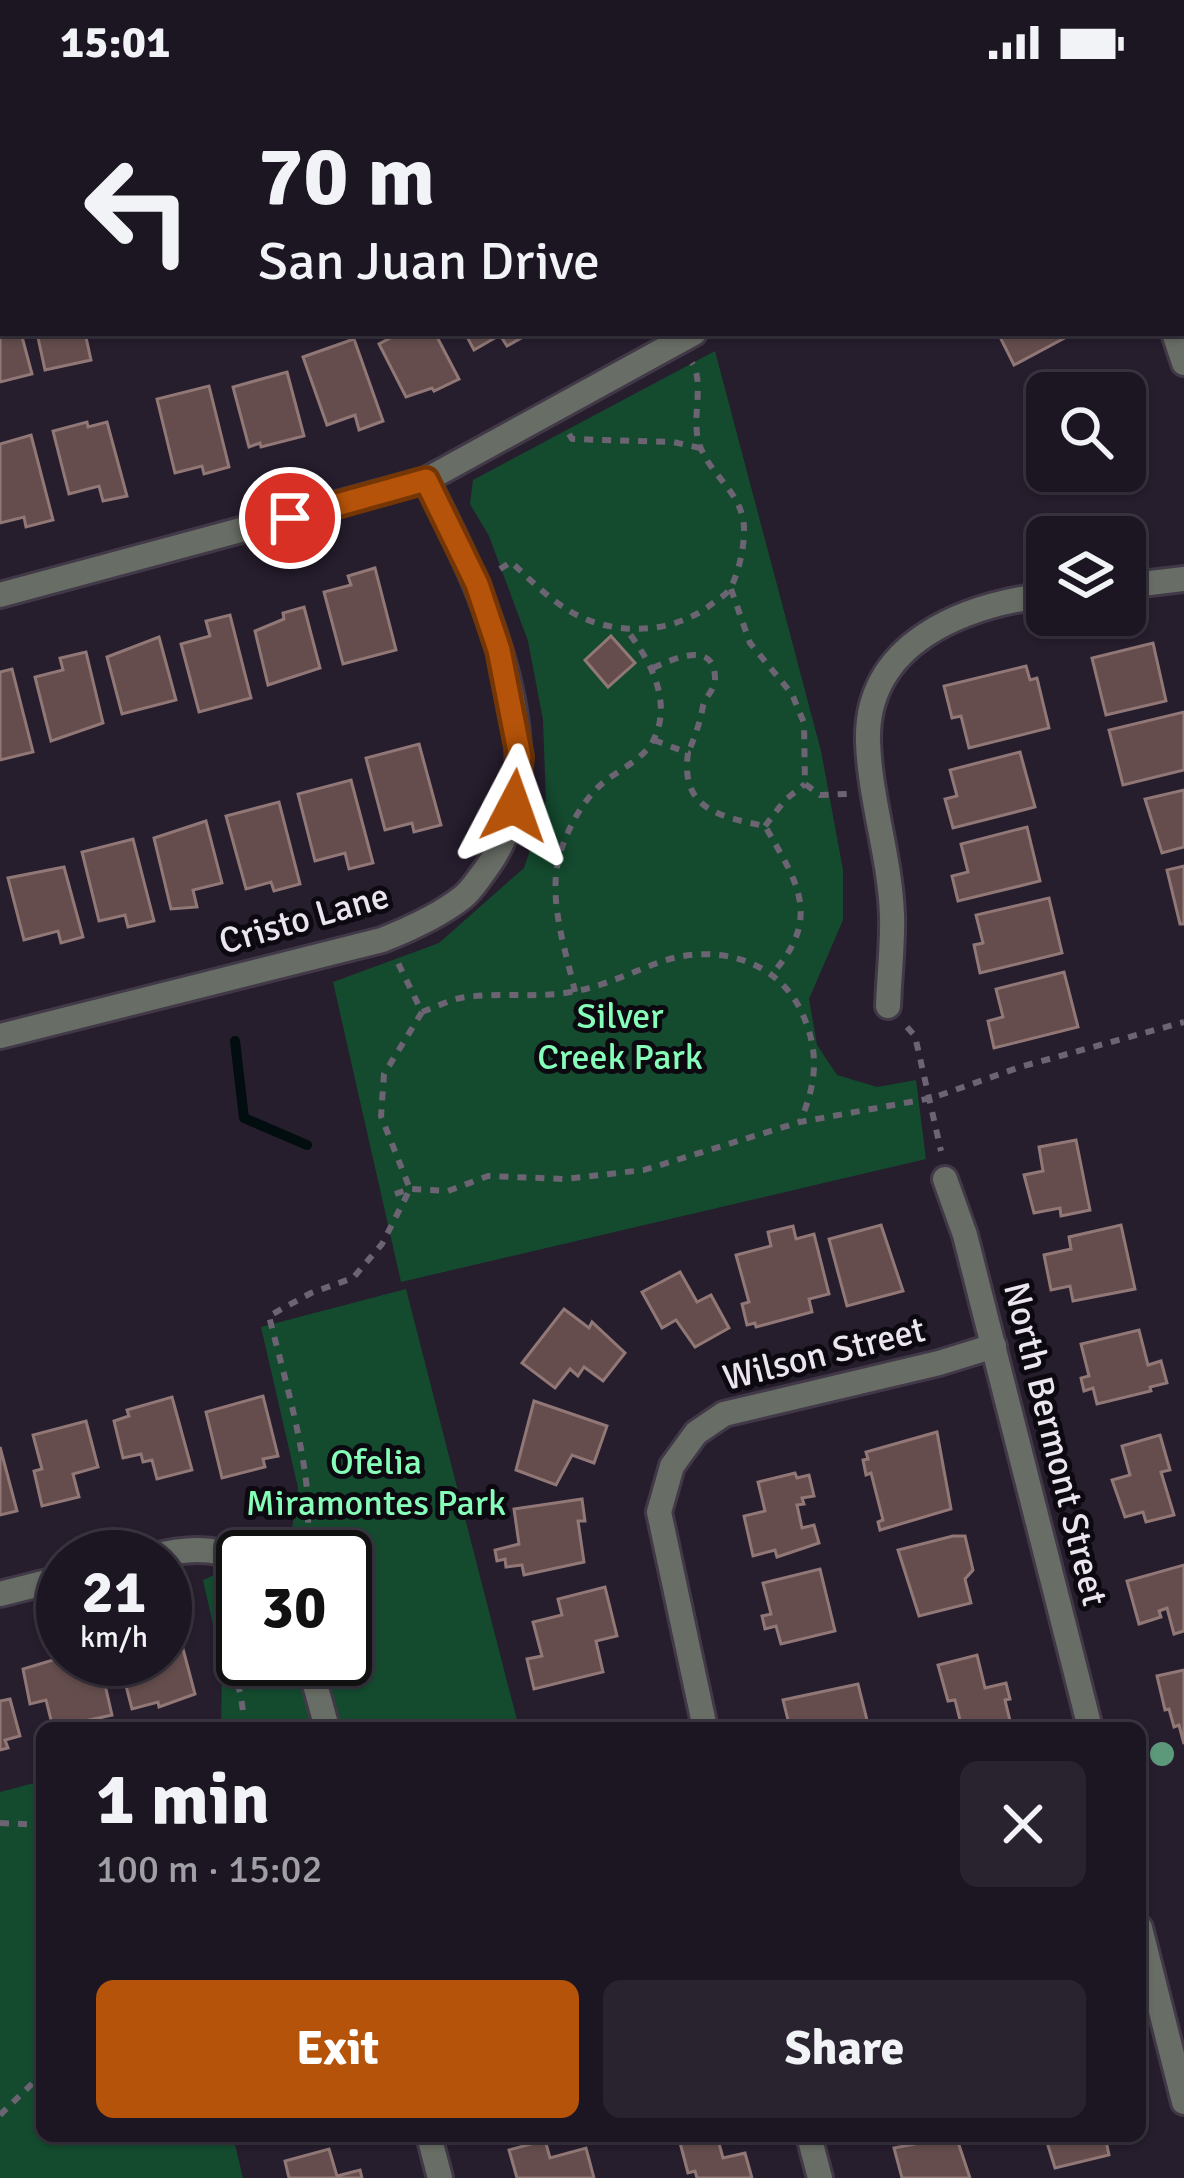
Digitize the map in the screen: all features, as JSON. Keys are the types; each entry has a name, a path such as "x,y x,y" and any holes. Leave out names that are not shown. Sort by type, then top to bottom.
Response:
{"street":[{"path":"0,595 426,480 689,336"},
{"name":"Cristo Lane","path":"0,1036 390,937 466,895 499,852 514,806 520,757 499,650 477,584 426,480"},
{"path":"1146,584 1184,579"},
{"path":"888,1006 892,914 868,741 872,704 918,637 954,616 1026,597"},
{"name":"North Bermont Street","path":"946,1179 965,1235 1088,1722"},
{"name":"Wilson Street","path":"704,1722 659,1512 672,1466 696,1433 724,1414 994,1346"},
{"path":"0,1594 36,1585"},
{"path":"315,1686 325,1722"},
{"path":"1146,1952 1184,2102"},
{"path":"431,2142 440,2178"},
{"path":"811,2142 820,2178"}],"path":[{"path":"699,373 694,414 700,448 736,496 745,527 731,589 750,644 793,694 804,723 806,784 820,795 875,794"},
{"path":"555,410 572,439 673,442 700,448"},
{"path":"511,562 558,604 586,620 625,628 674,625 698,615 731,589"},
{"path":"575,992 556,905 557,865 580,810 601,784 632,764 654,740 661,702 653,668 625,628"},
{"path":"653,668 686,653 711,663 712,691 688,753 689,787 702,806 725,818 765,826"},
{"path":"654,740 688,753"},
{"path":"765,826 785,800 806,784"},
{"path":"765,826 798,889 802,923 791,952 772,974"},
{"path":"390,937 402,975 422,1012"},
{"path":"307,1530 309,1486 269,1316 311,1293 353,1279 382,1244 410,1189 381,1116 384,1074 422,1012 464,997 540,998 575,992 667,959 730,955 772,974 799,1005 816,1061 812,1092 800,1121"},
{"path":"888,1006 915,1036 946,1179"},
{"path":"395,1194 410,1189 448,1191 488,1176 564,1179 644,1170 800,1121 932,1098 1020,1067 1184,1022"},
{"path":"241,1686 243,1722"},
{"path":"0,1823 36,1825"},
{"path":"0,2115 36,2080"}],"green space":[{"name":"Silver Creek Park","path":"715,351 821,751 843,870 843,920 809,999 817,1045 837,1075 877,1087 916,1080 926,1159 401,1282 333,982 439,943 524,868 546,801 543,720 528,641 489,536 470,504 473,480"},
{"name":"Ofelia Miramontes Park","path":"406,1289 517,1722 221,1722 222,1686 372,1686 372,1530 292,1530 298,1488 261,1327"},
{"name":"Ofelia Miramontes Park","path":"216,1574 216,1637 203,1580"},
{"path":"36,1783 36,2142 234,2142 243,2178 0,2178 0,1792"}],"building":[{"path":"22,336 32,374 0,382 0,337"},
{"path":"38,336 86,336 91,360 45,370"},
{"path":"394,336 437,336 459,379 406,397 379,344"},
{"path":"467,336 498,336 474,350"},
{"path":"501,336 525,336 507,346"},
{"path":"1000,336 1068,336 1014,365"},
{"path":"354,339 383,421 359,430 355,415 327,425 303,357"},
{"path":"287,372 304,436 249,447 233,387"},
{"path":"209,386 229,467 204,474 202,466 175,473 157,399"},
{"path":"87,422 88,427 107,422 127,496 103,501 99,486 69,494 53,431"},
{"path":"31,435 53,520 26,527 24,517 0,523 0,444"},
{"path":"375,568 396,650 343,664 324,592 351,585 348,576"},
{"path":"304,607 320,668 268,685 255,631 284,619 283,613"},
{"path":"230,615 251,698 199,712 181,644 210,636 206,621"},
{"path":"611,636 635,663 608,687 585,660"},
{"path":"159,637 176,700 122,714 107,657"},
{"path":"1153,643 1166,701 1106,715 1092,658"},
{"path":"86,652 103,723 51,741 35,677 63,670 60,658"},
{"path":"1026,666 1030,680 1037,678 1049,728 969,748 961,716 952,718 944,686"},
{"path":"12,669 33,752 0,760 0,672"},
{"path":"1184,712 1184,770 1123,785 1109,730"},
{"path":"419,744 441,825 414,832 412,823 385,830 366,758"},
{"path":"1020,752 1035,807 953,828 945,799 957,796 950,770"},
{"path":"351,780 373,863 349,869 345,853 315,861 298,794"},
{"path":"1184,790 1184,847 1162,853 1145,799"},
{"path":"279,802 300,884 274,891 271,882 246,889 226,816"},
{"path":"206,821 222,883 193,890 197,907 171,909 154,838"},
{"path":"1027,827 1040,881 958,901 952,876 968,872 961,844"},
{"path":"133,839 154,921 128,927 125,915 99,921 82,852"},
{"path":"1184,866 1184,924 1180,924 1167,870"},
{"path":"64,867 83,937 61,943 58,931 24,940 8,878"},
{"path":"1049,898 1062,953 980,973 974,945 983,943 976,915"},
{"path":"1064,972 1078,1027 994,1048 988,1021 1003,1017 996,989"},
{"path":"1076,1140 1090,1210 1061,1216 1060,1208 1034,1213 1024,1175 1043,1171 1039,1147"},
{"path":"881,1225 903,1291 847,1306 829,1239"},
{"path":"1121,1225 1135,1289 1073,1301 1070,1286 1051,1290 1044,1255 1071,1249 1069,1237"},
{"path":"793,1226 796,1239 814,1234 829,1294 809,1299 812,1312 756,1327 755,1323 747,1325 742,1304 749,1302 736,1255 771,1246 768,1232"},
{"path":"680,1272 697,1302 711,1295 729,1328 695,1347 676,1320 662,1328 642,1292"},
{"path":"564,1309 589,1328 592,1322 625,1353 603,1381 584,1367 578,1376 570,1369 555,1388 522,1363"},
{"path":"1139,1330 1148,1365 1161,1361 1167,1383 1097,1404 1093,1388 1084,1391 1081,1378 1089,1376 1081,1344"},
{"path":"263,1396 278,1456 263,1459 265,1467 222,1478 206,1412"},
{"path":"172,1397 192,1470 157,1479 152,1460 143,1462 141,1454 123,1458 114,1421 129,1416 127,1410"},
{"path":"534,1401 607,1426 594,1463 572,1455 556,1485 516,1470"},
{"path":"86,1421 98,1467 73,1474 79,1497 42,1506 34,1471 42,1469 33,1435"},
{"path":"937,1432 951,1509 880,1530 878,1522 883,1520 871,1473 866,1475 866,1452"},
{"path":"1160,1435 1170,1470 1161,1472 1174,1515 1146,1522 1143,1512 1125,1517 1112,1480 1130,1475 1122,1446"},
{"path":"0,1447 17,1511 0,1515"},
{"path":"795,1473 797,1478 809,1475 814,1496 802,1498 804,1504 797,1505 802,1528 814,1525 819,1543 777,1557 775,1550 753,1556 744,1516 765,1511 758,1482"},
{"path":"582,1499 585,1521 578,1521 584,1562 524,1575 522,1565 506,1567 505,1559 497,1561 495,1550 519,1544 514,1509"},
{"path":"965,1536 973,1570 965,1579 971,1603 919,1616 898,1550"},
{"path":"1184,1565 1184,1631 1174,1634 1167,1608 1159,1611 1161,1617 1139,1624 1127,1581"},
{"path":"820,1569 835,1631 781,1644 776,1626 765,1629 762,1616 771,1614 763,1583"},
{"path":"605,1587 617,1636 596,1641 603,1672 534,1689 527,1659 542,1656 533,1622 562,1615 558,1599"},
{"path":"977,1655 985,1688 1006,1683 1010,1721 960,1722 955,1700 948,1701 938,1665"},
{"path":"36,1665 36,1686 105,1686 112,1715 52,1722 46,1700 30,1704 23,1669"},
{"path":"1184,1670 1184,1744 1179,1725 1174,1727 1169,1709 1165,1710 1157,1676"},
{"path":"192,1683 195,1694 159,1707 158,1702 132,1709 126,1686"},
{"path":"858,1684 868,1722 788,1722 783,1700"},
{"path":"10,1699 20,1736 5,1740 8,1748 0,1750 0,1701"},
{"path":"546,2142 550,2158 586,2148 594,2178 517,2178 509,2150"},
{"path":"680,2142 719,2142 723,2158 745,2153 752,2178 697,2178 695,2171 688,2173"},
{"path":"958,2142 970,2178 902,2178 894,2148"},
{"path":"1047,2142 1106,2142 1109,2155 1055,2168"},
{"path":"329,2149 337,2176 360,2170 362,2178 289,2178 285,2161"}],"waterway":[{"path":"235,1041 244,1118 307,1145"}],"route":[{"path":"290,518 426,480 477,584 499,650 520,757 514,806"}]}
